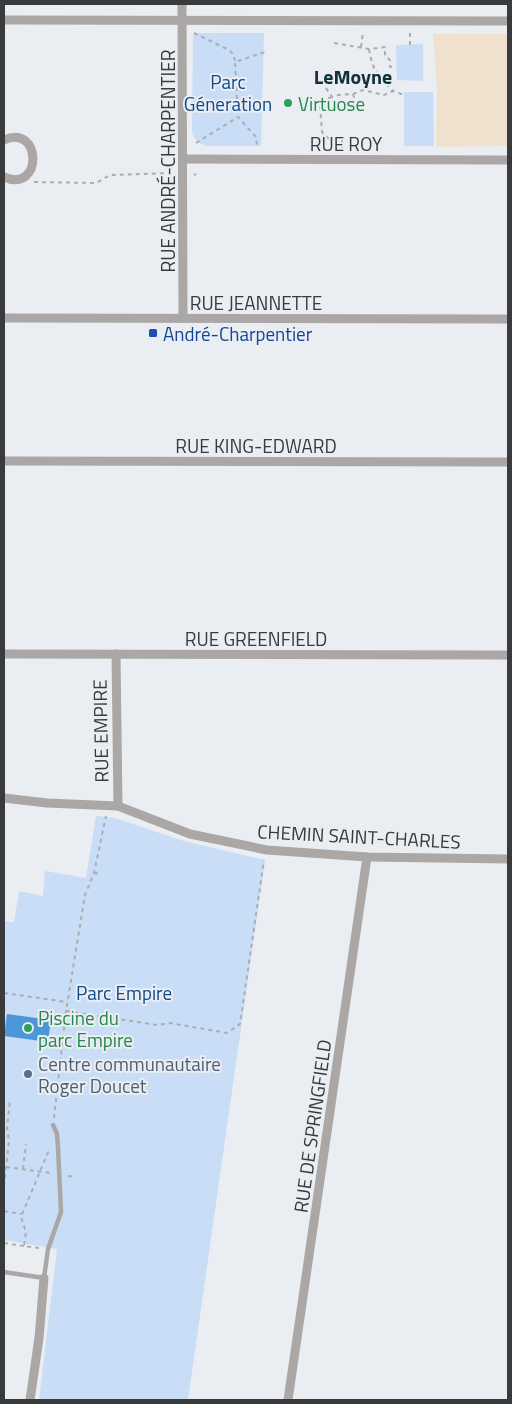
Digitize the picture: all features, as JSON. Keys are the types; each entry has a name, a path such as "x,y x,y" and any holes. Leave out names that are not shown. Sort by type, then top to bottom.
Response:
{"street":[{"name":"RUE ANDRÉ-CHARPENTIER","path":"182,4 184,160 183,318"},
{"path":"4,20 508,21"},
{"path":"4,140 15,138 22,140 28,144 34,156 32,169 27,174 15,180 4,177"},
{"name":"RUE ROY","path":"184,160 508,160"},
{"name":"RUE JEANNETTE","path":"4,318 508,319"},
{"name":"RUE KING-EDWARD","path":"4,461 508,462"},
{"name":"RUE GREENFIELD","path":"4,654 508,655"},
{"name":"RUE EMPIRE","path":"116,654 118,806"},
{"name":"CHEMIN SAINT-CHARLES","path":"4,798 47,803 118,806 190,834 266,850 368,857 508,859"},
{"name":"RUE DE SPRINGFIELD","path":"288,1400 368,857"},
{"path":"30,1400 39,1338 44,1278"}],"lane":[{"path":"4,1272 44,1278 48,1249 60,1212 57,1134 53,1125"}],"path":[{"path":"362,47 363,32"},
{"path":"410,32 410,44"},
{"path":"193,33 229,50 233,54 237,99"},
{"path":"334,43 369,49 384,48 385,56 390,60 390,67 396,66"},
{"path":"369,49 372,66 376,73 393,91 404,95"},
{"path":"235,62 268,51"},
{"path":"326,88 332,97"},
{"path":"342,148 342,139 329,139 322,132 320,106 326,99 338,95 353,94 363,90 384,95 393,91"},
{"path":"353,94 355,101"},
{"path":"195,142 238,115 256,137 257,147"},
{"path":"34,182 96,183 110,174 171,173"},
{"path":"53,1125 67,1002 85,895 94,873 106,815"},
{"path":"66,1011 157,1026 170,1023 227,1033 240,1024 264,857"},
{"path":"94,873 102,874"},
{"path":"4,993 67,1002"},
{"path":"4,1186 9,1140 7,1128 10,1099"},
{"path":"24,1246 26,1232 21,1217 57,1134"},
{"path":"23,1169 26,1144"},
{"path":"6,1167 76,1177"},
{"path":"4,1212 22,1215"},
{"path":"4,1243 48,1249"}],"shaded area":[{"path":"433,34 508,34 508,146 436,147 437,90"}],"green space":[{"name":"Parc Géneration","path":"195,33 264,33 261,146 206,146 194,137 192,132 193,35"},
{"path":"423,44 423,81 397,80 396,45"},
{"path":"404,92 433,92 434,146 404,146"},
{"name":"Parc Empire","path":"96,816 115,818 184,841 265,860 188,1400 39,1400 57,1249 4,1240 4,921 14,922 19,891 43,896 45,871 86,878"}],"water":[{"name":"Piscine du parc Empire","path":"7,1014 51,1020 48,1042 4,1036"}],"place":[{"name":"Virtuose","path":"288,103"},
{"name":"André-Charpentier","path":"153,333"},
{"name":"Piscine du parc Empire","path":"28,1028"},
{"name":"Centre communautaire Roger Doucet","path":"28,1074"}],"district":[{"name":"LeMoyne","path":"353,76"}]}
